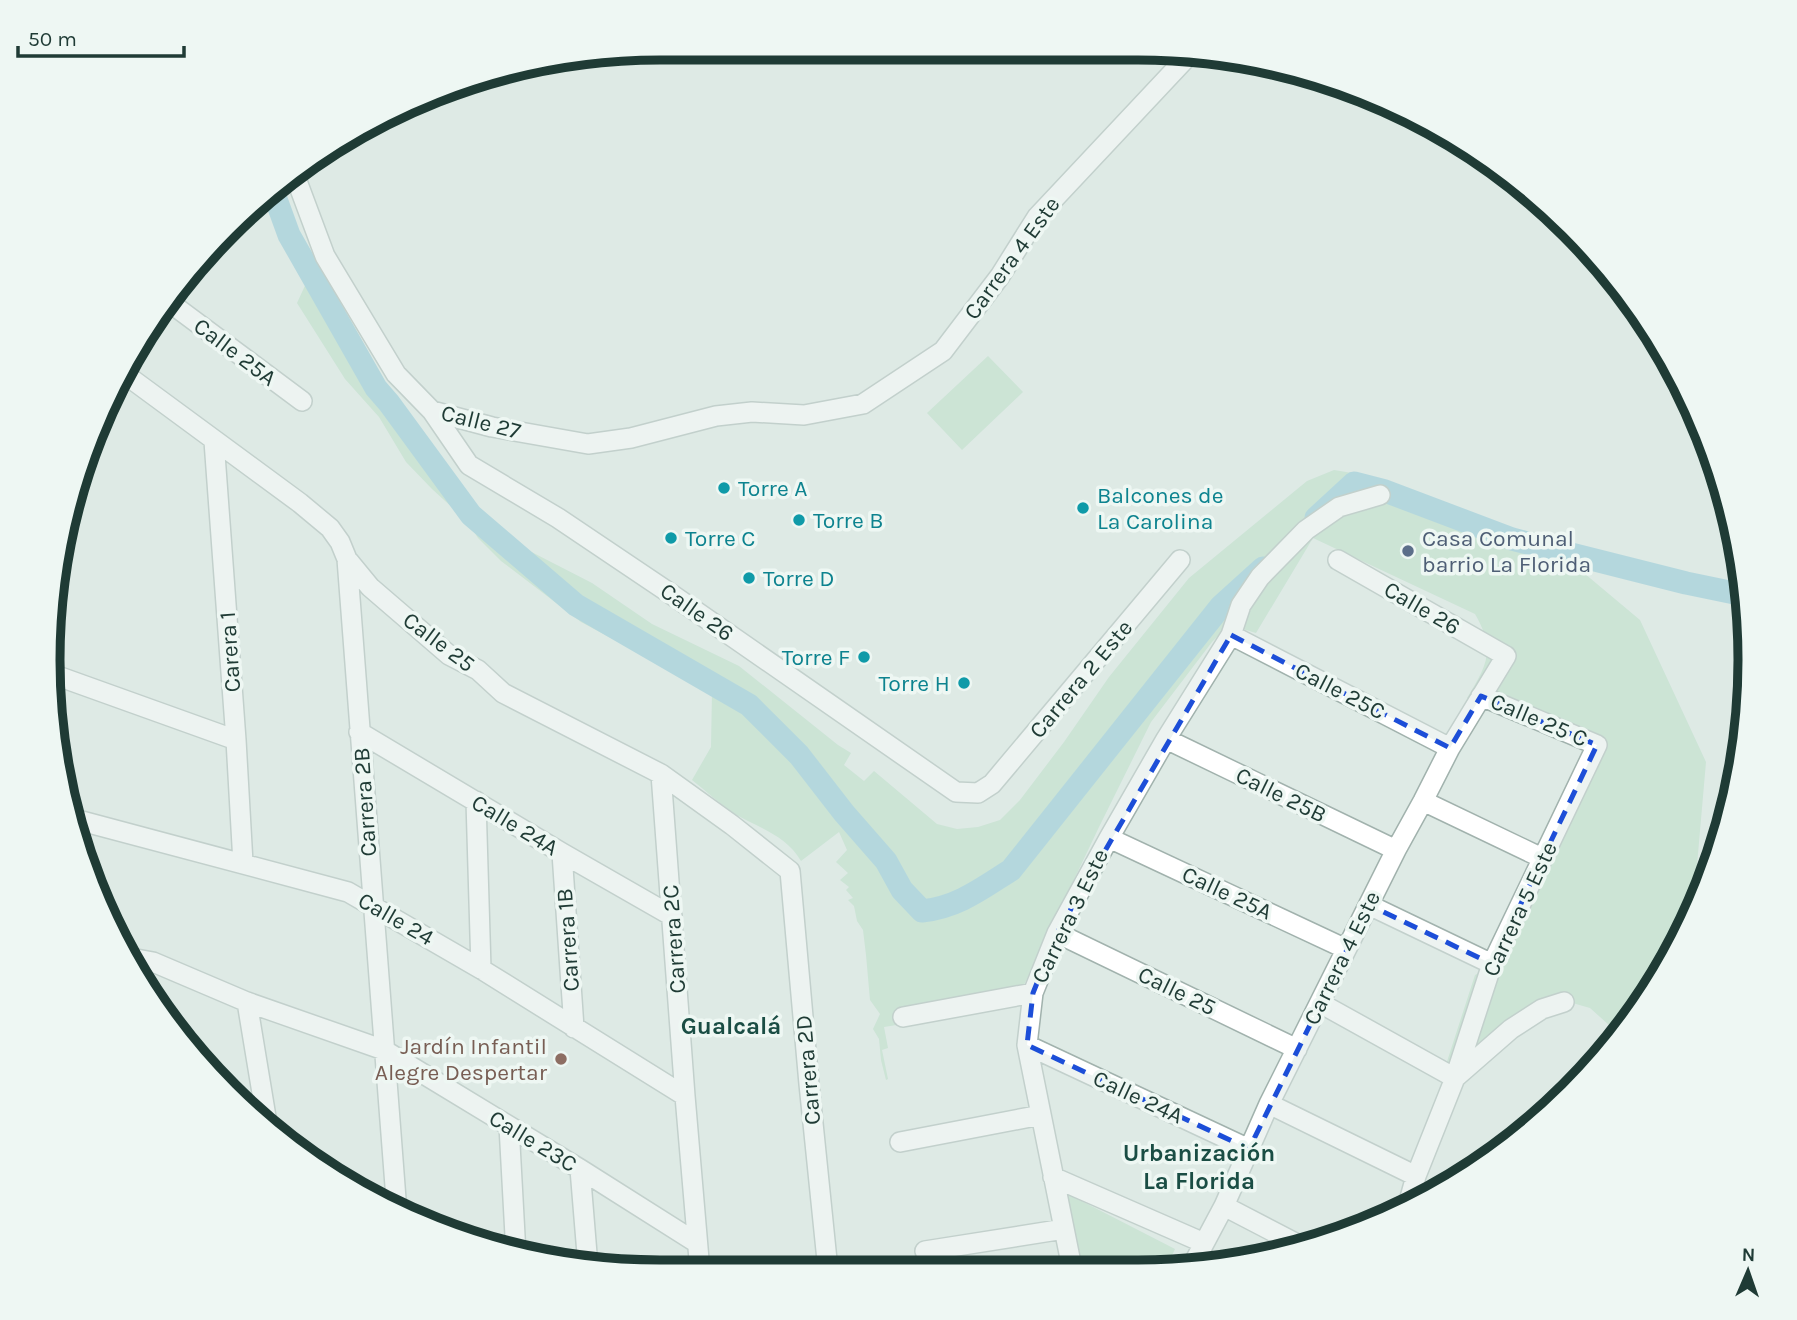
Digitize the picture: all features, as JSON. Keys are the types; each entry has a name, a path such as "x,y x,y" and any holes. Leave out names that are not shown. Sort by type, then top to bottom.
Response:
{"street":[{"name":"Carrera 4 Este","path":"804,415 863,404 943,351 1000,276 1037,217 1183,62"},
{"name":"Calle 27","path":"298,181 325,256 396,374 432,411 492,428 588,444 631,438 716,415 752,412 804,415"},
{"name":"Calle 25A","path":"175,306 302,401"},
{"name":"Calle 25","path":"130,378 330,528 347,559 370,587 449,655 478,670 503,693 661,774 790,870"},
{"name":"Calle 26","path":"432,411 469,465 558,518 660,586 956,792 978,793"},
{"name":"Carera 1","path":"214,441 243,863"},
{"name":"Carrera 3 Este","path":"1070,1260 1027,1045 1033,993 1057,933 1166,739 1231,635 1241,606 1260,578 1306,530 1339,507 1380,495"},
{"name":"Carrera 2B","path":"347,559 396,1200"},
{"name":"Carrera 2 Este","path":"978,793 992,784 1180,560"},
{"name":"Calle 26","path":"1338,560 1506,656"},
{"name":"Calle 25C","path":"1231,635 1450,748"},
{"name":"Carrera 4 Este","path":"1197,1257 1224,1206 1269,1104 1396,850 1450,748 1506,656"},
{"path":"60,677 236,740"},
{"name":"Calle 25 C","path":"1481,696 1597,745"},
{"name":"Calle 24A","path":"359,732 672,916"},
{"name":"Calle 25B","path":"1166,739 1396,850"},
{"name":"Carrera 5 Este","path":"1411,1195 1455,1078 1492,964 1597,745"},
{"name":"Carrera 2C","path":"661,774 699,1260"},
{"path":"476,801 481,969"},
{"path":"1423,801 1542,858"},
{"name":"Calle 24","path":"82,822 348,892 481,969 685,1096"},
{"name":"Calle 25A","path":"1109,838 1346,949"},
{"name":"Carrera 1B","path":"562,853 573,1028"},
{"name":"Carrera 2D","path":"790,870 827,1260"},
{"path":"1368,905 1492,964"},
{"name":"Calle 25","path":"1057,933 1297,1049"},
{"name":"Calle 23C","path":"140,960 153,962 247,1002 384,1050 697,1243"},
{"path":"903,1017 1033,993"},
{"path":"247,1002 265,1112"},
{"name":"Carrera 5 Este","path":"1455,1078 1511,1029 1542,1009 1564,1002"},
{"path":"1320,1003 1455,1078"},
{"name":"Calle 24A","path":"1027,1045 1249,1149"},
{"path":"1269,1104 1416,1176"},
{"path":"900,1142 1041,1115"},
{"path":"509,1126 515,1242"},
{"path":"580,1169 587,1256"},
{"path":"1053,1177 1204,1244"},
{"path":"1224,1206 1290,1240"},
{"path":"926,1251 1063,1229"}],"highlighted area":[{"path":"1231,635 1450,748 1481,696 1597,745 1492,964 1369,905 1249,1149 1027,1045 1033,993 1057,933"}],"green space":[{"path":"309,277 337,324 438,471 514,543 592,583 652,624 739,666 851,753 844,765 864,781 874,771 937,824 957,829 978,827 1000,820 1020,800 1109,677 1189,578 1307,481 1334,470 1358,474 1385,496 1422,513 1478,526 1535,532 1640,620 1706,762 1696,880 1692,890 1657,960 1612,1028 1590,1008 1555,998 1442,1077 1475,975 1499,962 1549,868 1586,777 1585,749 1554,727 1467,698 1484,666 1487,648 1482,627 1475,614 1313,538 1256,633 1229,625 1212,642 1151,722 1014,1006 884,1027 888,1048 882,1050 888,1079 886,1080 879,1039 873,1029 880,1014 870,1000 863,930 857,921 854,906 848,900 853,898 846,890 849,887 840,880 848,873 836,862 847,850 839,832 801,861 780,838 735,814 692,780 711,747 712,692 581,622 501,561 478,538 467,521 406,462 379,417 345,379 297,303"},
{"path":"988,356 1023,392 962,450 927,413"},
{"path":"1066,1193 1175,1249 1170,1259 1079,1260"}],"waterway":[{"path":"276,199 289,235 376,388 471,515 576,605 749,705 799,755 886,861 902,890 922,911 958,901 1011,870 1221,606 1263,568"},
{"path":"1316,518 1354,483 1385,491 1512,539 1733,593"}],"place":[{"name":"Torre A","path":"724,488"},
{"name":"Balcones de La Carolina","path":"1083,508"},
{"name":"Torre B","path":"799,520"},
{"name":"Torre C","path":"671,538"},
{"name":"Casa Comunal barrio La Florida","path":"1408,551"},
{"name":"Torre D","path":"749,578"},
{"name":"Torre F","path":"864,657"},
{"name":"Torre H","path":"964,683"},
{"name":"Jardín Infantil Alegre Despertar","path":"561,1059"}],"district":[{"name":"Gualcalá","path":"731,1026"},
{"name":"Urbanización La Florida","path":"1199,1167"}]}
